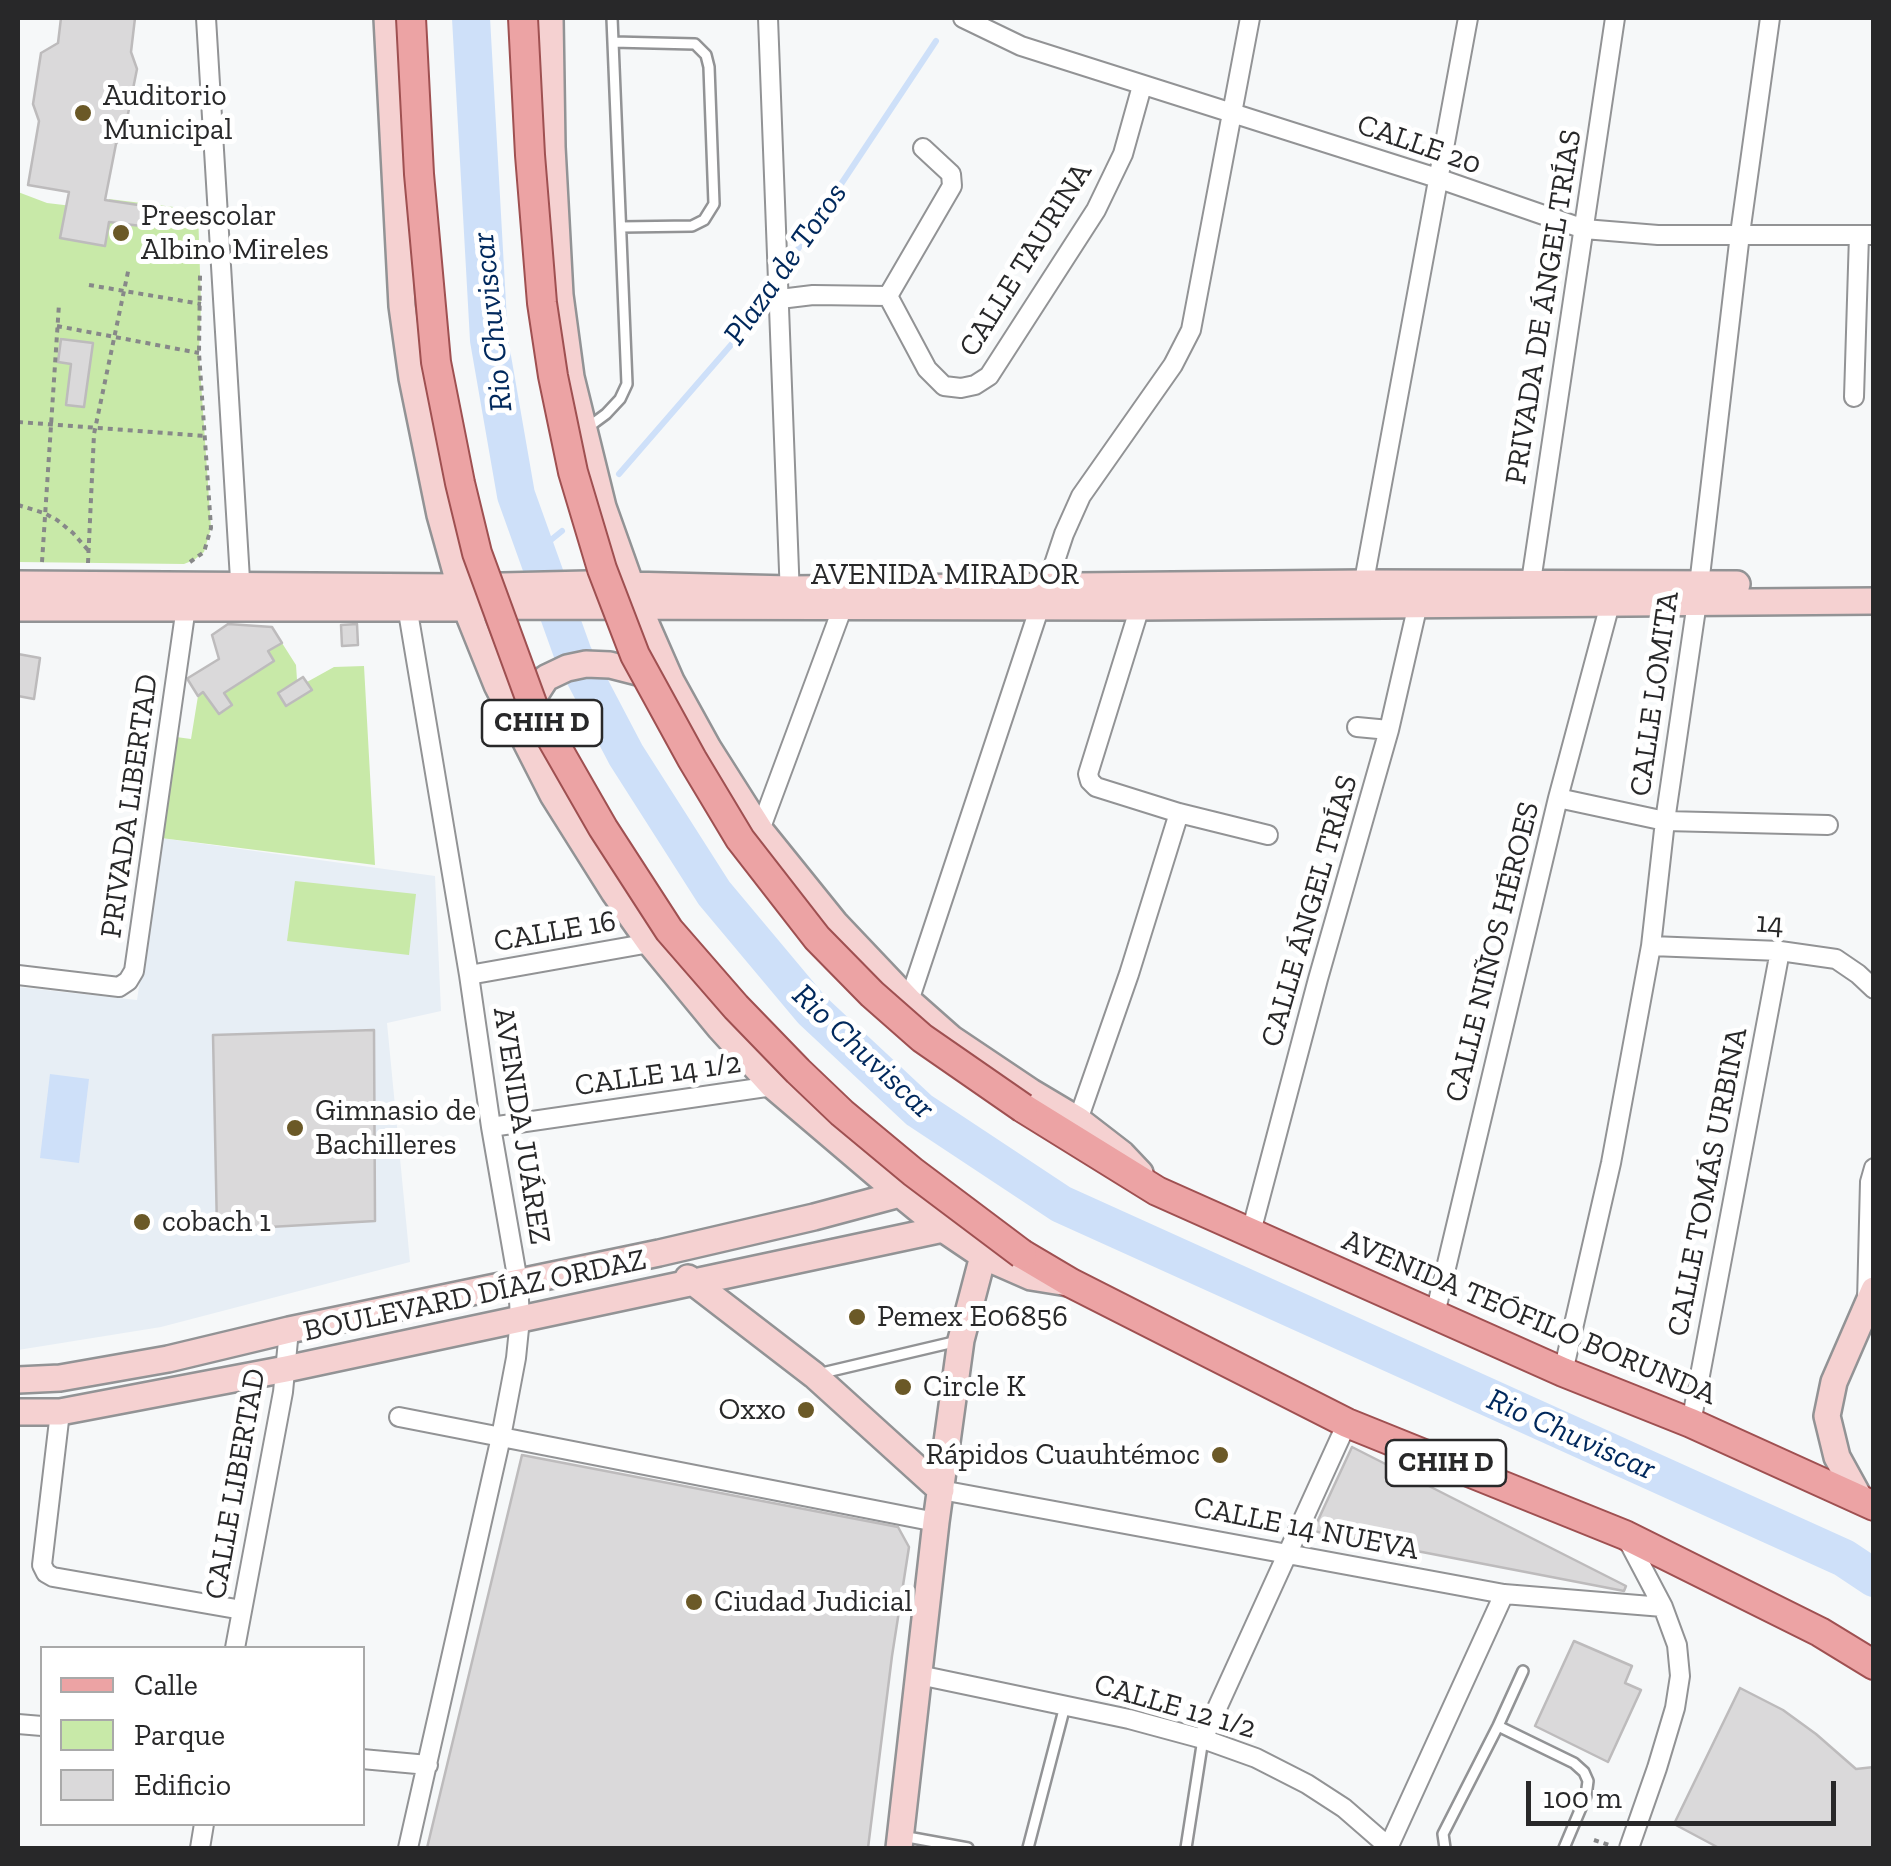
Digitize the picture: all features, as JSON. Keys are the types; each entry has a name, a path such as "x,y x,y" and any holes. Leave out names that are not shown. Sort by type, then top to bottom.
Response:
{"main road":[{"path":"388,18 402,306 412,378 440,514 463,597 497,685 553,794 650,944 773,1086 900,1194 983,1256 1031,1277 1071,1283"},
{"name":"CHIH D","path":"412,18 419,174 436,362 477,553 532,706 603,828 669,930 736,1007 798,1071 913,1172 1022,1254 1071,1283 1347,1423 1625,1535 1820,1632 1874,1665"},
{"name":"AVENIDA TEÓFILO BORUNDA","path":"523,18 542,303 573,472 602,569 635,654 692,759 740,840 818,938 922,1038 1023,1108 1158,1191 1562,1372 1691,1423 1866,1502"},
{"name":"AVENIDA TEÓFILO BORUNDA","path":"550,18 560,295 571,377 603,507 671,681 760,830 835,923 909,1001 952,1038 1078,1120 1122,1154 1158,1191"},
{"name":"AVENIDA MIRADOR","path":"18,584 187,586 241,596 847,598 1698,593 1874,584"},
{"name":"AVENIDA MIRADOR","path":"18,608 187,586"},
{"name":"AVENIDA MIRADOR","path":"1362,594 1418,604 1529,595 1610,604 1698,593 1874,601"},
{"path":"517,724 546,678 568,668 610,665 671,681"},
{"name":"BOULEVARD DÍAZ ORDAZ","path":"18,1380 60,1378 168,1360 289,1330 659,1253 900,1194"},
{"name":"BOULEVARD DÍAZ ORDAZ","path":"18,1412 60,1412 286,1370 944,1229"},
{"path":"659,1253 814,1375 941,1490"},
{"path":"900,1842 961,1340 983,1256"},
{"path":"1866,1502 1837,1458 1827,1416 1834,1382 1871,1300"}],"street":[{"path":"206,18 241,596"},
{"path":"768,18 790,598"},
{"name":"CALLE 20","path":"963,18 1022,46 1584,229 1658,234 1866,235"},
{"path":"909,1001 1064,534 1082,496 1173,365 1191,330 1250,18"},
{"path":"1362,594 1468,18"},
{"name":"PRIVADA DE ÁNGEL TRÍAS","path":"1529,595 1615,18"},
{"name":"CALLE LOMITA","path":"1562,1372 1610,1162 1651,946 1770,18"},
{"name":"CALLE TAURINA","path":"888,296 927,369 944,386 975,385 989,376 1096,210 1123,154 1142,86"},
{"path":"780,299 813,295 888,296 954,181 952,174 922,148"},
{"path":"1854,397 1866,235"},
{"name":"PRIVADA LIBERTAD","path":"18,974 120,986 134,971 187,586"},
{"path":"1143,596 1088,774 1090,781 1096,787 1179,813 1268,835"},
{"name":"AVENIDA JUÁREZ","path":"406,597 518,1282 520,1318 501,1437 408,1848"},
{"path":"760,830 847,598"},
{"name":"CALLE ÁNGEL TRÍAS","path":"1251,1232 1389,730 1418,604"},
{"name":"CALLE NIÑOS HÉROES","path":"1435,1314 1558,798 1610,604"},
{"path":"1357,728 1389,730"},
{"path":"1558,798 1665,821 1828,824"},
{"path":"1078,1120 1179,813"},
{"name":"CALLE 16","path":"469,974 650,944"},
{"name":"14","path":"1651,946 1780,951 1836,959 1874,989"},
{"name":"CALLE TOMÁS URBINA","path":"1691,1423 1780,951"},
{"name":"CALLE 14 1/2","path":"491,1127 773,1086"},
{"path":"1871,1300 1870,1182 1874,1168"},
{"name":"CALLE LIBERTAD","path":"235,1646 286,1370 289,1330"},
{"path":"60,1412 42,1564 46,1573 242,1610"},
{"path":"399,1417 936,1522"},
{"path":"1203,1739 1347,1423"},
{"name":"CALLE 14 NUEVA","path":"941,1490 1504,1594 1663,1607"},
{"path":"1625,1535 1663,1607 1677,1645 1680,1676 1675,1708 1629,1848"},
{"path":"1389,1848 1504,1594"},
{"name":"CALLE 12 1/2","path":"920,1676 1066,1705 1203,1739 1256,1758 1344,1808 1389,1848"},
{"path":"365,1759 428,1764"}],"lane":[{"path":"583,430 606,414 627,384 612,18"},
{"path":"612,42 695,44 706,55 710,67 714,204 704,220 692,226 621,228"},
{"path":"814,1375 961,1340"},
{"path":"1445,1848 1443,1834 1523,1670"},
{"path":"1028,1848 1066,1705"},
{"path":"1498,1726 1574,1763 1584,1772 1588,1781 1586,1796 1564,1848"},
{"path":"1186,1848 1203,1739"},
{"path":"900,1842 968,1848"}],"path":[{"path":"88,563 96,426 130,267"},
{"path":"187,586 194,560 204,552 211,528 199,353 200,275"},
{"path":"90,284 202,304"},
{"path":"42,562 59,304"},
{"path":"57,326 199,353"},
{"path":"18,422 205,436"},
{"path":"18,505 44,513 73,533 88,550"},
{"path":"1594,1840 1618,1848"}],"shaded area":[{"path":"161,838 435,876 441,1011 387,1023 410,1262 161,1327 18,1350 18,987 137,1000"}],"green space":[{"path":"18,192 47,203 106,210 109,199 198,210 199,353 211,528 204,552 194,560 184,564 18,562"},
{"path":"282,643 296,665 297,680 303,677 307,682 334,667 364,666 375,865 161,838 176,737 191,739 198,696 203,692 220,714 232,705 224,693 273,662 268,651"},
{"path":"295,881 416,894 409,955 287,941"}],"water":[{"path":"50,1074 89,1079 79,1163 40,1158"}],"building":[{"name":"Auditorio Municipal","path":"61,18 135,18 131,52 137,69 105,200 145,206 141,226 109,222 105,246 60,238 69,192 28,185 39,121 33,104 41,53 58,43"},
{"path":"61,339 93,343 84,407 66,405 71,364 58,362"},
{"path":"228,624 272,627 282,643 268,651 274,661 224,693 232,705 219,714 203,692 198,696 188,678 219,659 212,635"},
{"path":"357,624 358,645 342,646 341,625"},
{"path":"18,654 40,658 34,699 18,696"},
{"path":"303,677 312,690 286,706 278,693"},
{"name":"Gimnasio de Bachilleres","path":"374,1030 375,1221 217,1230 213,1035"},
{"path":"1352,1447 1626,1586 1624,1591 1313,1531"},
{"name":"Ciudad Judicial","path":"522,1455 898,1527 909,1547 868,1848 427,1848"},
{"path":"1574,1641 1632,1666 1625,1683 1641,1690 1608,1762 1535,1726"},
{"path":"1740,1688 1783,1710 1856,1769 1874,1767 1874,1848 1719,1848 1674,1824"}],"waterway":[{"name":"Rio Chuviscar","path":"471,18 489,340 516,495 573,654 626,755 714,893 812,1010 919,1110 1061,1204 1844,1558 1874,1578"},
{"name":"Plaza de Toros","path":"782,273 936,41"},
{"name":"Plaza de Toros","path":"619,474 757,315 773,288"},
{"name":"Plaza de Toros","path":"536,552 562,531"}],"place":[{"name":"Auditorio Municipal","path":"83,113"},
{"name":"Preescolar Albino Mireles","path":"121,233"},
{"name":"Gimnasio de Bachilleres","path":"295,1128"},
{"name":"cobach 1","path":"142,1222"},
{"name":"Pemex E06856","path":"857,1317"},
{"name":"Circle K","path":"903,1387"},
{"name":"Oxxo","path":"806,1410"},
{"name":"Rápidos Cuauhtémoc","path":"1220,1455"},
{"name":"Ciudad Judicial","path":"694,1602"}]}
